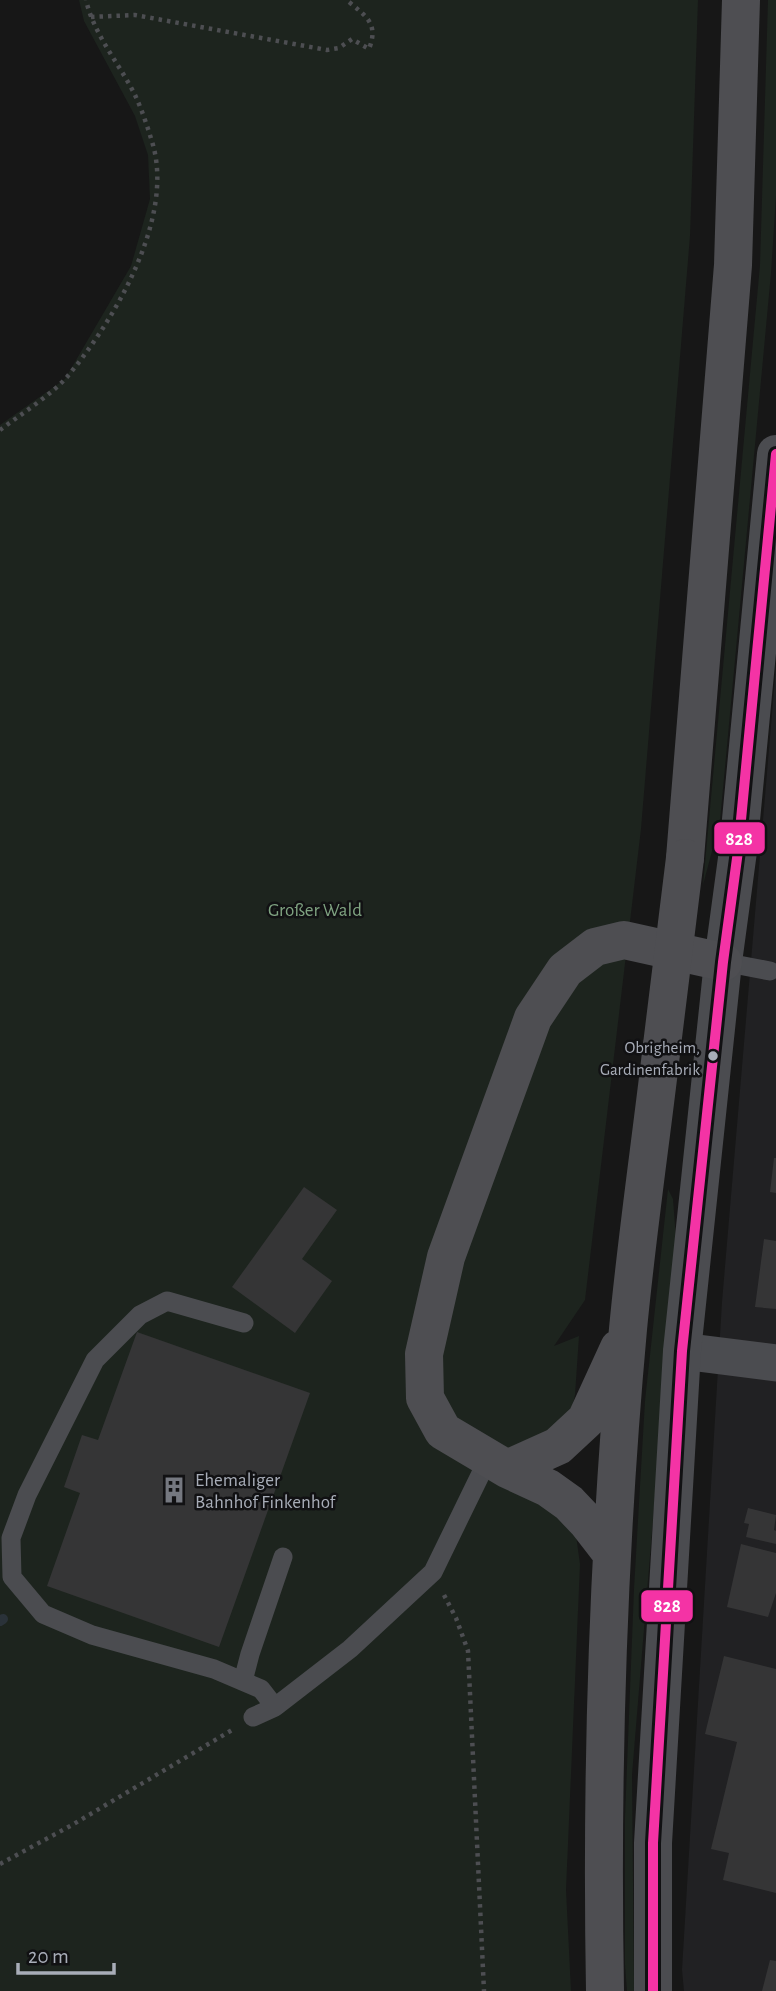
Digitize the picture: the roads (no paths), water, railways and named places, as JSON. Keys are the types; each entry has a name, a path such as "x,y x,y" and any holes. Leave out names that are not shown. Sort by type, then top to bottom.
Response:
{"highway":[{"path":"605,1991 605,1704 612,1554 628,1328 685,858 733,265 741,0"},
{"path":"612,1554 589,1523 569,1503 548,1488 498,1463 443,1430 425,1398 424,1354 446,1257 533,1018 565,970 595,947 624,940 723,962"},
{"path":"498,1463 558,1446 586,1420 628,1328"}],"street":[{"path":"653,1991 653,1843 682,1351 723,962 738,851 776,454"},
{"path":"682,1351 776,1363"}],"lane":[{"path":"723,962 770,971"},
{"path":"244,1323 167,1301 140,1315 95,1360 27,1495 11,1538 12,1577 43,1614 92,1635 214,1669 261,1689 275,1707"},
{"path":"253,1717 275,1707 350,1649 432,1572 498,1463"},
{"path":"243,1681 283,1557"}],"place":[{"name":"Obrigheim, Gardinenfabrik","path":"713,1056"},
{"name":"Ehemaliger Bahnhof Finkenhof","path":"174,1490"}],"park label":[{"name":"Großer Wald","path":"315,909"}]}
